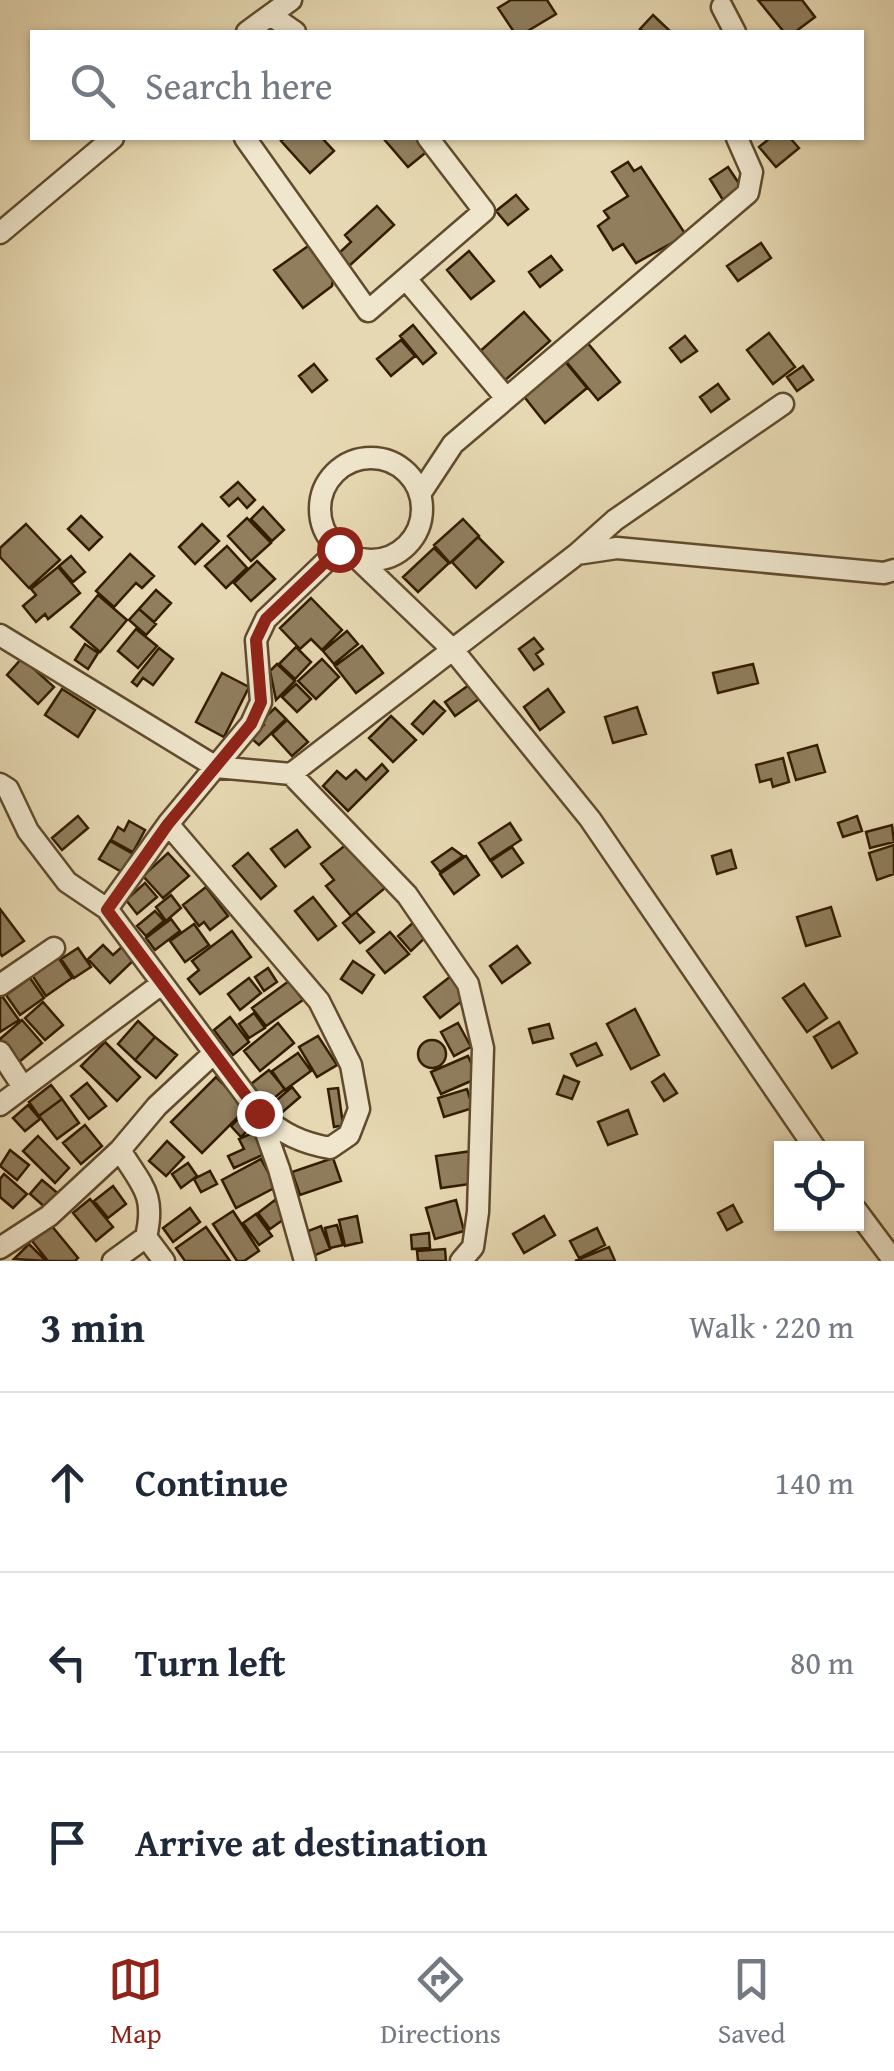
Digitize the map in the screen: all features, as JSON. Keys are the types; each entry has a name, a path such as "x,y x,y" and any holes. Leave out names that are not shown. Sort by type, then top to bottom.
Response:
{"street":[{"path":"250,30 291,0"},
{"path":"722,7 735,30"},
{"path":"272,16 292,30"},
{"path":"0,233 110,140"},
{"path":"245,140 368,311 484,211 430,140"},
{"path":"420,494 452,444 748,193 752,172 738,140"},
{"path":"406,278 506,398"},
{"path":"291,774 577,554 615,520 783,404"},
{"path":"107,910 168,824 251,724 261,702 256,640 266,619 311,577 348,554 386,559 408,546 420,526 420,494 412,478 382,459 357,460 335,472 322,493 322,554 311,577"},
{"path":"320,518 330,540 453,650 590,820 810,1141"},
{"path":"577,554 617,548 884,573 894,570"},
{"path":"0,635 216,768 291,774 407,895 468,984 483,1048 478,1212 473,1247 461,1261"},
{"path":"0,784 8,789 28,831 66,882 107,910 259,1113 303,1144 330,1148 348,1135 359,1110 351,1065 318,1001 168,824"},
{"path":"0,985 54,948"},
{"path":"0,1105 160,985"},
{"path":"0,1052 23,1088"},
{"path":"0,1248 48,1216 120,1150 156,1106 214,1052"},
{"path":"259,1113 305,1261"},
{"path":"120,1150 151,1201 146,1237 164,1261"},
{"path":"864,1223 886,1258"},
{"path":"113,1261 146,1237"}],"building":[{"path":"511,0 547,0 556,14 529,30 513,30 498,8"},
{"path":"758,0 802,0 815,17 798,30 782,30"},
{"path":"653,15 669,30 641,30"},
{"path":"324,140 334,151 310,173 281,141"},
{"path":"385,140 422,140 430,149 408,167"},
{"path":"768,140 792,140 799,148 776,167 759,147"},
{"path":"628,162 634,171 641,167 686,235 636,263 623,244 613,250 598,226 609,218 604,211 628,196 612,172"},
{"path":"728,167 742,188 723,200 710,179"},
{"path":"516,195 528,209 508,225 496,211"},
{"path":"377,206 394,225 348,267 337,255 351,242 345,235"},
{"path":"761,243 771,258 738,281 727,266"},
{"path":"311,244 334,274 332,286 303,308 274,270"},
{"path":"469,251 494,281 471,299 447,270"},
{"path":"551,256 562,270 540,287 529,272"},
{"path":"524,312 550,341 503,382 478,353"},
{"path":"413,325 436,353 423,364 400,336"},
{"path":"769,333 795,367 773,384 747,350"},
{"path":"685,336 697,351 681,362 670,348"},
{"path":"401,340 415,356 391,376 377,359"},
{"path":"586,341 620,382 598,400 564,359"},
{"path":"563,359 587,388 545,423 522,394"},
{"path":"314,364 327,380 312,392 299,376"},
{"path":"803,366 813,380 797,391 787,377"},
{"path":"718,384 729,399 711,412 700,397"},
{"path":"238,482 255,500 247,508 238,498 229,506 221,497"},
{"path":"263,507 284,530 272,541 251,519"},
{"path":"81,516 102,537 89,550 68,529"},
{"path":"247,518 271,543 251,561 228,536"},
{"path":"463,519 479,536 450,563 434,545"},
{"path":"26,524 60,560 29,588 0,557 0,548"},
{"path":"202,524 219,541 195,564 179,547"},
{"path":"478,537 503,562 476,588 452,562"},
{"path":"227,546 247,568 226,588 205,566"},
{"path":"434,548 449,563 418,592 403,577"},
{"path":"130,554 154,576 142,588 136,583 114,607 96,591"},
{"path":"71,556 85,572 73,582 59,566"},
{"path":"257,561 275,579 251,601 234,583"},
{"path":"58,567 80,593 48,619 45,614 36,622 23,606 36,595 31,589"},
{"path":"156,590 171,603 154,622 139,609"},
{"path":"98,595 127,620 100,652 71,627"},
{"path":"311,598 342,630 322,650 311,639 300,649 280,628"},
{"path":"139,609 156,624 146,635 129,620"},
{"path":"136,629 157,646 138,668 118,651"},
{"path":"347,631 358,644 334,664 323,651"},
{"path":"534,638 543,649 536,654 543,664 534,670 519,649"},
{"path":"85,644 98,653 88,669 75,660"},
{"path":"362,646 383,673 356,693 335,666"},
{"path":"296,647 311,662 295,679 279,664"},
{"path":"159,648 173,659 153,685 143,678 137,686 132,682"},
{"path":"22,658 54,687 38,704 7,675"},
{"path":"322,659 339,677 316,699 298,681"},
{"path":"277,664 295,681 276,700 270,671"},
{"path":"753,664 758,683 718,693 713,673"},
{"path":"222,673 249,687 224,737 196,722"},
{"path":"296,684 311,699 297,712 282,697"},
{"path":"469,685 479,699 455,716 445,702"},
{"path":"62,689 95,710 78,737 45,715"},
{"path":"548,689 564,712 540,730 524,707"},
{"path":"434,701 445,711 423,734 412,724"},
{"path":"637,707 646,734 613,743 605,717"},
{"path":"275,708 286,719 259,745 251,738"},
{"path":"391,716 416,740 393,762 369,738"},
{"path":"287,720 308,742 292,756 272,734"},
{"path":"817,745 825,772 796,780 788,753"},
{"path":"783,758 789,782 773,787 771,779 760,782 756,765"},
{"path":"382,764 388,771 348,811 323,786 337,771 346,779 356,770 366,780"},
{"path":"78,816 88,828 62,850 52,838"},
{"path":"857,816 862,831 843,837 838,823"},
{"path":"129,821 145,830 133,852 111,840 118,827 124,831"},
{"path":"510,823 521,840 490,860 479,843"},
{"path":"892,825 894,842 870,848 866,832"},
{"path":"297,830 310,847 285,867 271,849"},
{"path":"110,841 133,854 122,872 99,859"},
{"path":"347,844 391,883 351,916 326,886 334,880 321,864"},
{"path":"894,845 894,874 877,880 869,853"},
{"path":"512,847 523,863 502,877 491,861"},
{"path":"452,848 463,856 440,872 432,862"},
{"path":"731,850 736,868 717,874 712,856"},
{"path":"168,853 189,876 163,898 143,876"},
{"path":"248,853 276,886 261,899 233,866"},
{"path":"466,856 479,875 454,894 440,874"},
{"path":"145,883 157,897 137,914 126,900"},
{"path":"206,887 228,916 210,930 204,922 199,926 183,905"},
{"path":"171,895 181,908 166,921 156,907"},
{"path":"313,897 336,926 318,940 295,911"},
{"path":"831,907 840,936 806,946 797,917"},
{"path":"0,909 24,941 2,956 0,953"},
{"path":"155,911 164,921 146,936 137,926"},
{"path":"356,912 374,932 360,943 343,923"},
{"path":"171,919 180,931 155,950 146,938"},
{"path":"415,921 428,935 411,951 398,936"},
{"path":"194,924 209,945 185,962 170,941"},
{"path":"232,931 251,957 200,994 188,979 199,970 192,961"},
{"path":"390,932 409,954 385,973 367,951"},
{"path":"103,945 113,955 124,945 136,958 110,983 88,959"},
{"path":"517,946 530,963 502,983 490,966"},
{"path":"78,948 91,967 74,978 61,959"},
{"path":"58,957 72,978 46,996 32,975"},
{"path":"353,961 374,975 362,993 341,979"},
{"path":"268,968 277,982 264,991 255,977"},
{"path":"451,976 467,997 440,1018 424,997"},
{"path":"30,978 44,998 20,1015 6,995"},
{"path":"249,978 261,993 240,1010 228,994"},
{"path":"289,981 303,1000 266,1026 252,1008"},
{"path":"804,984 827,1018 807,1032 783,998"},
{"path":"0,998 19,1020 0,1032"},
{"path":"43,1002 63,1025 45,1040 25,1018"},
{"path":"635,1009 659,1055 631,1069 607,1024"},
{"path":"254,1013 265,1028 249,1038 239,1024"},
{"path":"230,1017 249,1042 233,1055 214,1030"},
{"path":"22,1020 42,1043 19,1062 0,1039"},
{"path":"138,1021 155,1037 135,1060 118,1044"},
{"path":"839,1022 857,1053 832,1068 814,1037"},
{"path":"278,1023 294,1043 260,1071 244,1051"},
{"path":"458,1023 471,1047 454,1056 441,1032"},
{"path":"549,1024 553,1038 533,1043 529,1029"},
{"path":"318,1036 337,1065 317,1077 299,1047"},
{"path":"155,1037 177,1055 156,1078 135,1060"},
{"path":"432,1040 442,1044 446,1054 442,1064 432,1068 422,1064 418,1054 422,1044"},
{"path":"105,1042 140,1077 117,1101 81,1066"},
{"path":"596,1043 602,1055 577,1066 571,1054"},
{"path":"298,1053 311,1071 285,1090 272,1071"},
{"path":"468,1056 478,1078 441,1094 431,1072"},
{"path":"269,1070 285,1089 267,1104 251,1084"},
{"path":"664,1074 677,1093 664,1101 652,1082"},
{"path":"564,1076 579,1082 572,1099 557,1094"},
{"path":"216,1077 247,1108 202,1153 171,1122"},
{"path":"87,1083 106,1106 89,1119 71,1096"},
{"path":"51,1085 62,1099 39,1116 29,1102"},
{"path":"292,1087 300,1097 279,1115 271,1105"},
{"path":"338,1088 343,1125 334,1127 328,1089"},
{"path":"467,1089 473,1108 444,1117 438,1098"},
{"path":"62,1099 79,1123 57,1139 39,1116"},
{"path":"28,1105 40,1119 25,1131 13,1118"},
{"path":"247,1110 258,1120 241,1137 231,1126"},
{"path":"628,1110 637,1134 608,1145 598,1122"},
{"path":"85,1125 102,1146 81,1164 63,1143"},
{"path":"261,1129 271,1151 234,1168 228,1156 244,1149 239,1139"},
{"path":"38,1136 69,1168 55,1183 23,1151"},
{"path":"167,1141 184,1157 166,1176 149,1161"},
{"path":"10,1150 29,1165 17,1180 0,1166"},
{"path":"472,1151 477,1183 441,1188 436,1156"},
{"path":"333,1158 341,1181 300,1195 292,1172"},
{"path":"261,1159 276,1187 236,1208 222,1180"},
{"path":"188,1163 197,1176 181,1188 172,1174"},
{"path":"210,1171 217,1184 201,1192 194,1179"},
{"path":"4,1174 27,1194 13,1208 0,1197 0,1179"},
{"path":"42,1180 60,1195 47,1209 30,1194"},
{"path":"113,1186 126,1204 108,1218 94,1201"},
{"path":"90,1199 113,1227 96,1241 73,1213"},
{"path":"275,1200 287,1217 270,1229 258,1213"},
{"path":"456,1200 464,1231 435,1239 426,1208"},
{"path":"733,1205 742,1222 727,1230 718,1213"},
{"path":"190,1208 200,1222 173,1242 163,1228"},
{"path":"233,1211 259,1251 244,1261 237,1261 213,1224"},
{"path":"256,1214 272,1236 259,1245 243,1223"},
{"path":"357,1216 362,1242 345,1246 339,1220"},
{"path":"544,1216 555,1235 524,1253 513,1234"},
{"path":"51,1225 78,1258 75,1261 48,1261 32,1241"},
{"path":"337,1225 343,1245 330,1248 325,1228"},
{"path":"321,1226 330,1249 313,1256 303,1233"},
{"path":"206,1227 230,1261 185,1261 176,1248"},
{"path":"597,1228 605,1245 579,1258 570,1241"},
{"path":"429,1233 430,1248 412,1249 411,1235"},
{"path":"29,1244 46,1261 14,1259"},
{"path":"609,1247 615,1261 575,1261"},
{"path":"445,1249 446,1261 418,1261 417,1251"}],"route":[{"path":"259,1113 107,910 168,824 251,724 261,702 256,640 266,619 339,549"}]}
